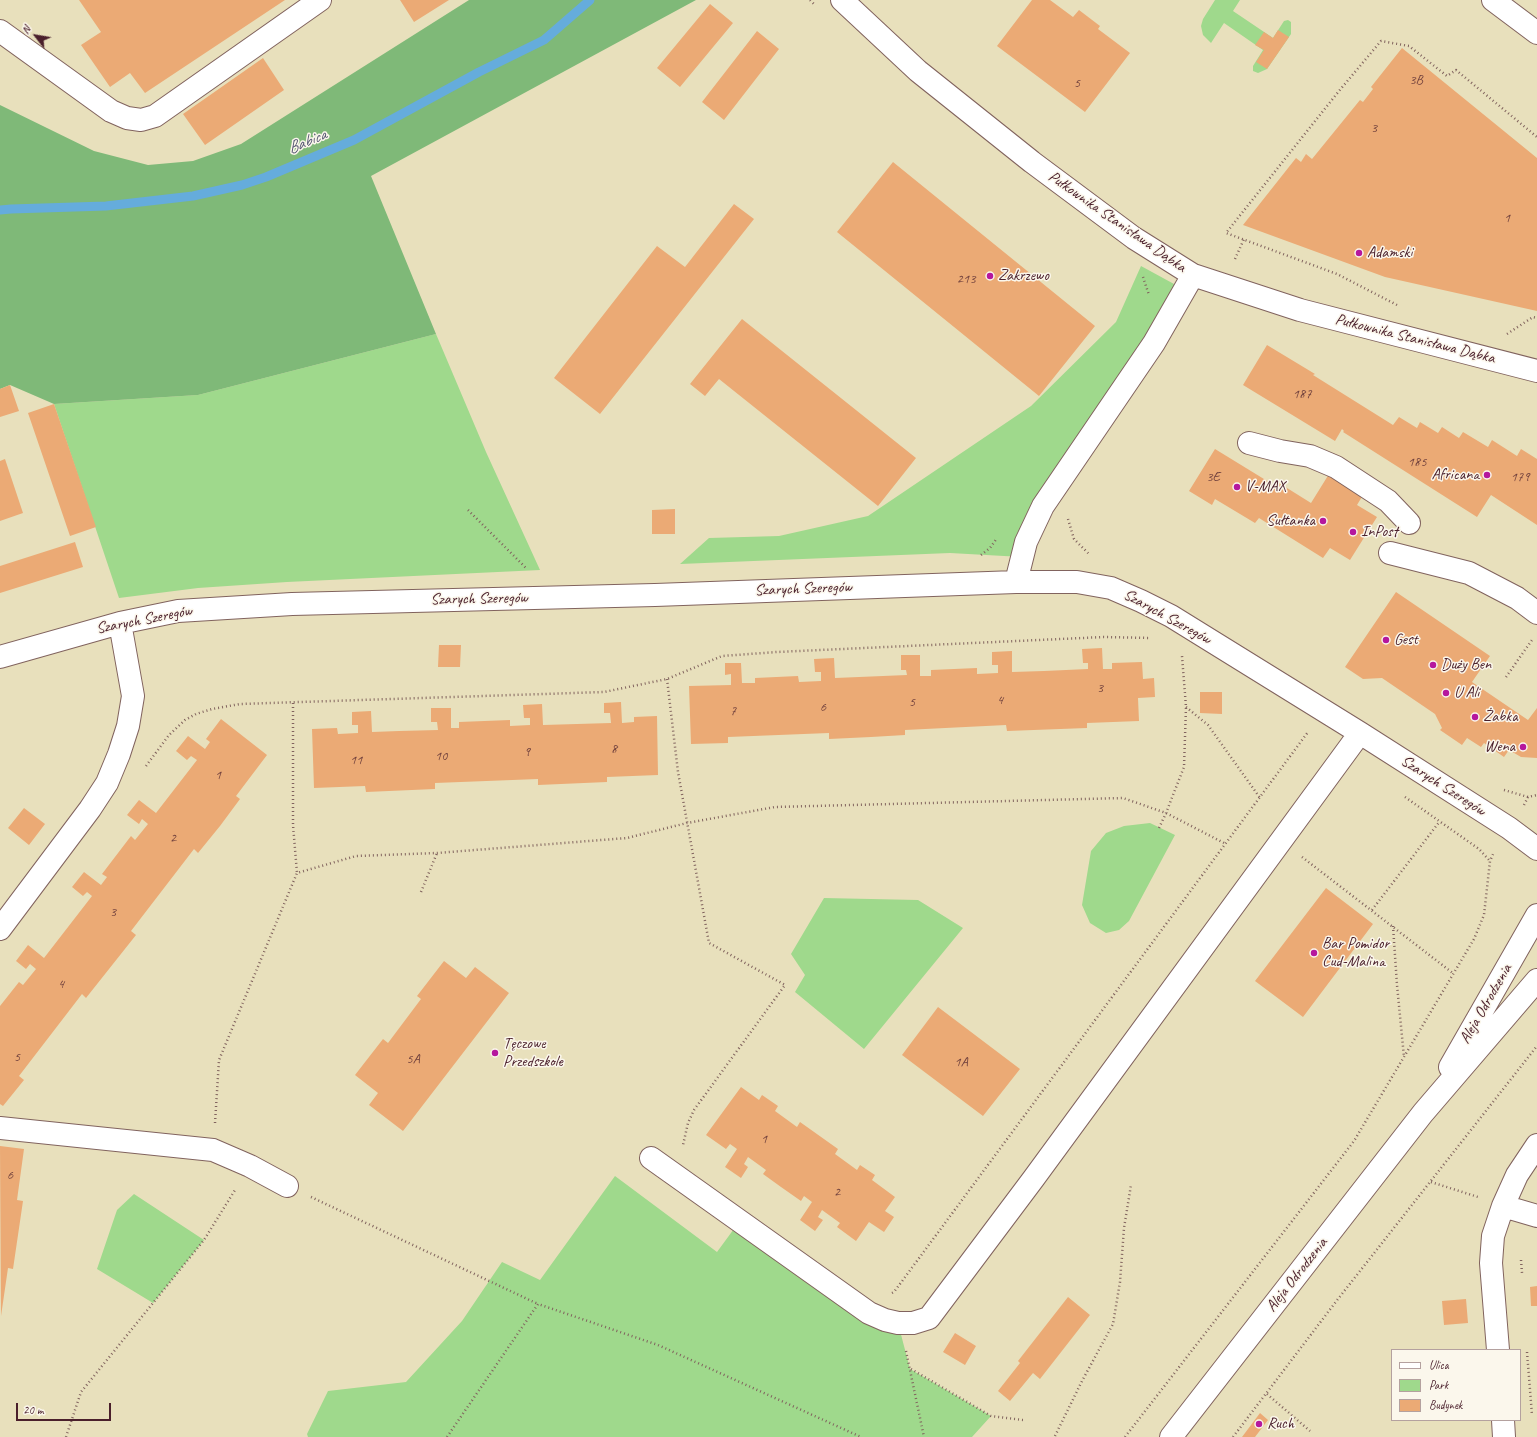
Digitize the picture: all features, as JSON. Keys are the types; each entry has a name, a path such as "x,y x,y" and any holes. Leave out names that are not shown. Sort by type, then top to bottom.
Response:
{"street":[{"path":"0,31 111,111 127,118 141,120 155,116 320,0"},
{"name":"Pułkownika Stanisława Dąbka","path":"842,0 918,71 1032,162 1134,238 1193,275 1300,310 1537,371"},
{"path":"1493,0 1537,33"},
{"path":"1016,582 1026,542 1043,506 1154,343 1193,275"},
{"path":"1249,443 1280,451 1310,456 1336,467 1388,501 1409,524"},
{"path":"1390,554 1469,573 1517,598 1537,613"},
{"name":"Szarych Szeregów","path":"0,657 120,623 178,611 196,609 292,604 564,597 1016,582 1077,582 1111,588 1171,616 1360,733 1509,828 1537,849"},
{"path":"0,929 90,809 107,783 119,754 128,726 133,696 120,623"},
{"path":"651,1158 870,1313 885,1320 898,1323 913,1323 929,1318 1025,1191 1360,733"},
{"name":"Aleja Odrodzenia","path":"1423,1113 1537,915"},
{"name":"Aleja Odrodzenia","path":"1171,1437 1423,1113 1537,980"},
{"path":"0,1128 213,1150 250,1166 287,1186"},
{"path":"1498,1349 1491,1263 1493,1236 1503,1206 1517,1175 1537,1144"},
{"path":"1503,1206 1532,1215"},
{"path":"1503,1421 1504,1437"}],"path":[{"path":"1380,295 1337,274 1226,233 1339,91 1381,41 1409,46 1447,76 1456,70 1537,137"},
{"path":"1235,260 1244,239"},
{"path":"1140,274 1144,279 1149,294 1148,301"},
{"path":"468,510 537,579 564,597"},
{"path":"1067,516 1074,539 1096,559"},
{"path":"979,556 990,548 1002,533"},
{"path":"142,771 169,735 185,720 196,714 212,709 240,704 604,692 667,679 722,656 785,651 1104,637 1141,637 1155,639"},
{"path":"1506,677 1532,640"},
{"path":"1159,828 1184,767 1186,707 1181,649"},
{"path":"667,679 678,772 709,943 785,985 694,1110 688,1123 683,1146"},
{"path":"213,1150 219,1060 297,873 293,824 294,703"},
{"path":"1186,707 1208,725 1260,798"},
{"path":"1301,728 1344,756"},
{"path":"888,1293 894,1292 1308,732"},
{"path":"1503,790 1528,797 1537,794"},
{"path":"1404,797 1479,849 1490,861"},
{"path":"1125,1437 1354,1141 1474,940 1484,915 1490,861 1495,850 1528,797"},
{"path":"297,873 356,856 437,853 627,838 687,823 775,807 1123,798 1166,813 1226,844"},
{"path":"1372,910 1440,821"},
{"path":"1296,852 1454,974"},
{"path":"421,892 437,853"},
{"path":"1393,926 1396,985 1404,1058"},
{"path":"1233,1437 1338,1299 1537,1046"},
{"path":"66,1437 81,1392 204,1240 250,1166"},
{"path":"1431,1182 1503,1206"},
{"path":"1055,1436 1082,1381 1114,1324 1120,1282 1124,1228 1131,1185"},
{"path":"287,1186 538,1304 658,1345 861,1437"},
{"path":"1522,1276 1520,1253 1522,1233 1532,1215"},
{"path":"447,1437 538,1304"},
{"path":"1527,1345 1532,1422"},
{"path":"924,1437 910,1368 991,1416 1023,1420"},
{"path":"1267,1394 1310,1431"}],"green space":[{"path":"469,0 696,0 371,176 436,334 198,395 54,404 10,385 0,389 0,105 94,151 148,165 193,161 241,144"},
{"path":"1215,0 1240,0 1233,11 1273,38 1284,21 1288,20 1291,22 1291,34 1267,69 1258,73 1253,71 1253,66 1263,50 1224,23 1211,43 1203,35 1201,26 1203,19"},
{"path":"1141,266 1185,290 1022,557 950,553 680,564 709,538 779,536 868,516 1031,406 1116,322"},
{"path":"436,334 486,452 540,570 287,582 198,588 119,598 54,404 198,395"},
{"path":"1150,823 1175,835 1129,921 1119,930 1106,933 1090,923 1082,905 1091,851 1106,833 1124,826"},
{"path":"824,898 918,900 963,928 864,1049 795,992 805,975 791,954"},
{"path":"615,1176 717,1252 739,1222 898,1323 910,1369 991,1416 972,1437 308,1437 307,1434 328,1391 406,1382 462,1321 502,1262 540,1280"},
{"path":"134,1194 204,1240 153,1303 97,1269 117,1210"}],"building":[{"path":"79,0 285,0 145,93 130,73 110,87 81,45 101,32"},
{"path":"400,0 449,0 414,22"},
{"path":"1032,0 1050,0 1073,17 1079,10 1100,26 1098,29 1130,53 1085,112 997,46"},
{"path":"710,4 733,23 680,87 657,68"},
{"path":"1278,30 1289,37 1267,69 1256,62 1264,50 1255,45 1264,32 1273,38"},
{"path":"757,31 779,49 724,120 702,102"},
{"path":"1402,48 1537,158 1537,311 1385,277 1243,225 1296,158 1301,162 1306,154 1312,159 1360,100 1363,102 1373,89 1371,87"},
{"path":"263,58 284,90 205,145 183,114"},
{"path":"893,162 1095,326 1039,396 837,232"},
{"path":"734,204 754,219 600,414 554,378 657,246 685,267"},
{"path":"742,319 916,458 878,506 719,379 705,396 690,384"},
{"path":"1267,345 1315,374 1313,375 1393,425 1399,417 1417,428 1420,422 1438,433 1442,427 1459,438 1463,432 1488,447 1492,440 1517,456 1521,449 1537,459 1537,525 1491,495 1477,517 1343,432 1344,431 1342,429 1335,441 1243,385"},
{"path":"10,385 19,411 0,417 0,389"},
{"path":"54,404 96,527 70,536 28,413"},
{"path":"1215,449 1277,487 1279,483 1311,503 1329,474 1363,495 1357,505 1377,517 1350,560 1330,548 1323,558 1259,518 1255,523 1215,499 1212,505 1189,491"},
{"path":"5,459 23,513 0,521 0,461"},
{"path":"675,509 675,534 652,534 652,510"},
{"path":"75,542 83,567 0,593 0,566"},
{"path":"1396,592 1490,656 1472,682 1528,720 1537,708 1537,758 1521,757 1509,750 1504,757 1484,743 1481,747 1467,738 1462,745 1440,730 1442,728 1435,714 1382,678 1363,679 1345,667"},
{"path":"439,645 461,645 460,667 438,667"},
{"path":"1102,648 1103,669 1112,669 1112,663 1142,662 1143,679 1154,678 1155,697 1138,698 1139,721 1087,723 1087,728 1007,731 1006,725 905,730 905,735 829,739 829,733 728,737 728,743 691,744 689,686 731,685 731,674 725,675 725,663 741,663 742,683 755,683 755,678 798,676 799,682 821,681 821,672 815,672 814,659 834,658 835,678 907,675 906,670 901,670 901,655 920,655 920,676 931,676 931,670 977,668 977,674 998,673 998,665 992,665 992,652 1012,651 1012,672 1088,669 1088,663 1083,663 1082,649"},
{"path":"1200,692 1222,692 1222,714 1200,713"},
{"path":"621,702 622,723 634,722 634,717 657,716 658,775 607,777 607,782 538,785 538,779 435,783 435,789 366,792 365,786 314,788 312,729 337,728 338,734 358,733 358,725 352,725 352,712 371,711 372,732 438,730 437,722 431,722 431,708 451,708 451,728 459,728 459,722 510,720 510,726 530,725 530,718 524,718 523,705 542,704 543,725 611,723 610,713 604,713 604,703"},
{"path":"221,719 267,755 236,796 240,799 220,826 198,853 194,849 131,931 136,935 86,998 82,994 19,1076 24,1080 3,1106 0,1104 0,1006 19,982 23,985 36,969 30,964 26,969 16,961 28,945 44,958 92,896 87,892 83,896 72,887 84,872 101,885 107,877 102,874 131,836 135,840 148,824 142,819 139,824 127,815 139,800 156,813 197,760 191,756 187,760 176,751 188,736 205,749 210,742 206,739"},
{"path":"24,808 45,824 29,845 8,828"},
{"name":"Bar Pomidor Cud-Malina","path":"1326,888 1373,924 1303,1017 1255,981"},
{"path":"444,961 466,978 475,967 509,993 403,1131 369,1105 378,1093 355,1075 383,1039 388,1043 421,999 417,996"},
{"path":"938,1007 1020,1069 983,1116 902,1055"},
{"path":"741,1087 759,1100 762,1095 778,1106 775,1111 797,1127 800,1122 838,1149 835,1154 857,1170 860,1165 875,1175 872,1180 895,1197 885,1211 894,1217 884,1232 869,1222 856,1241 837,1227 840,1223 822,1210 818,1217 823,1220 815,1231 800,1220 812,1202 804,1196 801,1201 763,1174 766,1170 748,1157 744,1164 748,1167 741,1178 725,1167 737,1149 730,1144 726,1149 706,1135"},
{"path":"0,1146 24,1149 17,1200 23,1201 13,1269 8,1268 1,1316"},
{"path":"1537,1286 1537,1306 1531,1306 1530,1287"},
{"path":"1068,1297 1090,1315 1040,1379 1033,1373 1010,1401 998,1391 1020,1363 1018,1361"},
{"path":"1466,1299 1468,1323 1444,1325 1442,1301"},
{"path":"955,1333 976,1346 965,1365 943,1352"},
{"name":"Ruch","path":"1260,1413 1268,1420 1255,1437 1242,1437"}],"waterway":[{"name":"Babica","path":"0,210 106,206 193,196 242,185 266,177 354,140 479,72 544,40 590,0"}],"place":[{"name":"Adamski","path":"1359,253"},
{"name":"Zakrzewo","path":"990,276"},
{"name":"Africana","path":"1487,475"},
{"name":"V-MAX","path":"1237,487"},
{"name":"Sułtanka","path":"1323,521"},
{"name":"InPost","path":"1353,532"},
{"name":"Gest","path":"1386,640"},
{"name":"Duży Ben","path":"1433,665"},
{"name":"U Ali","path":"1446,693"},
{"name":"Żabka","path":"1475,717"},
{"name":"Wena","path":"1523,747"},
{"name":"Bar Pomidor Cud-Malina","path":"1314,953"},
{"name":"Tęczowe Przedszkole","path":"495,1053"},
{"name":"Ruch","path":"1259,1424"}]}
